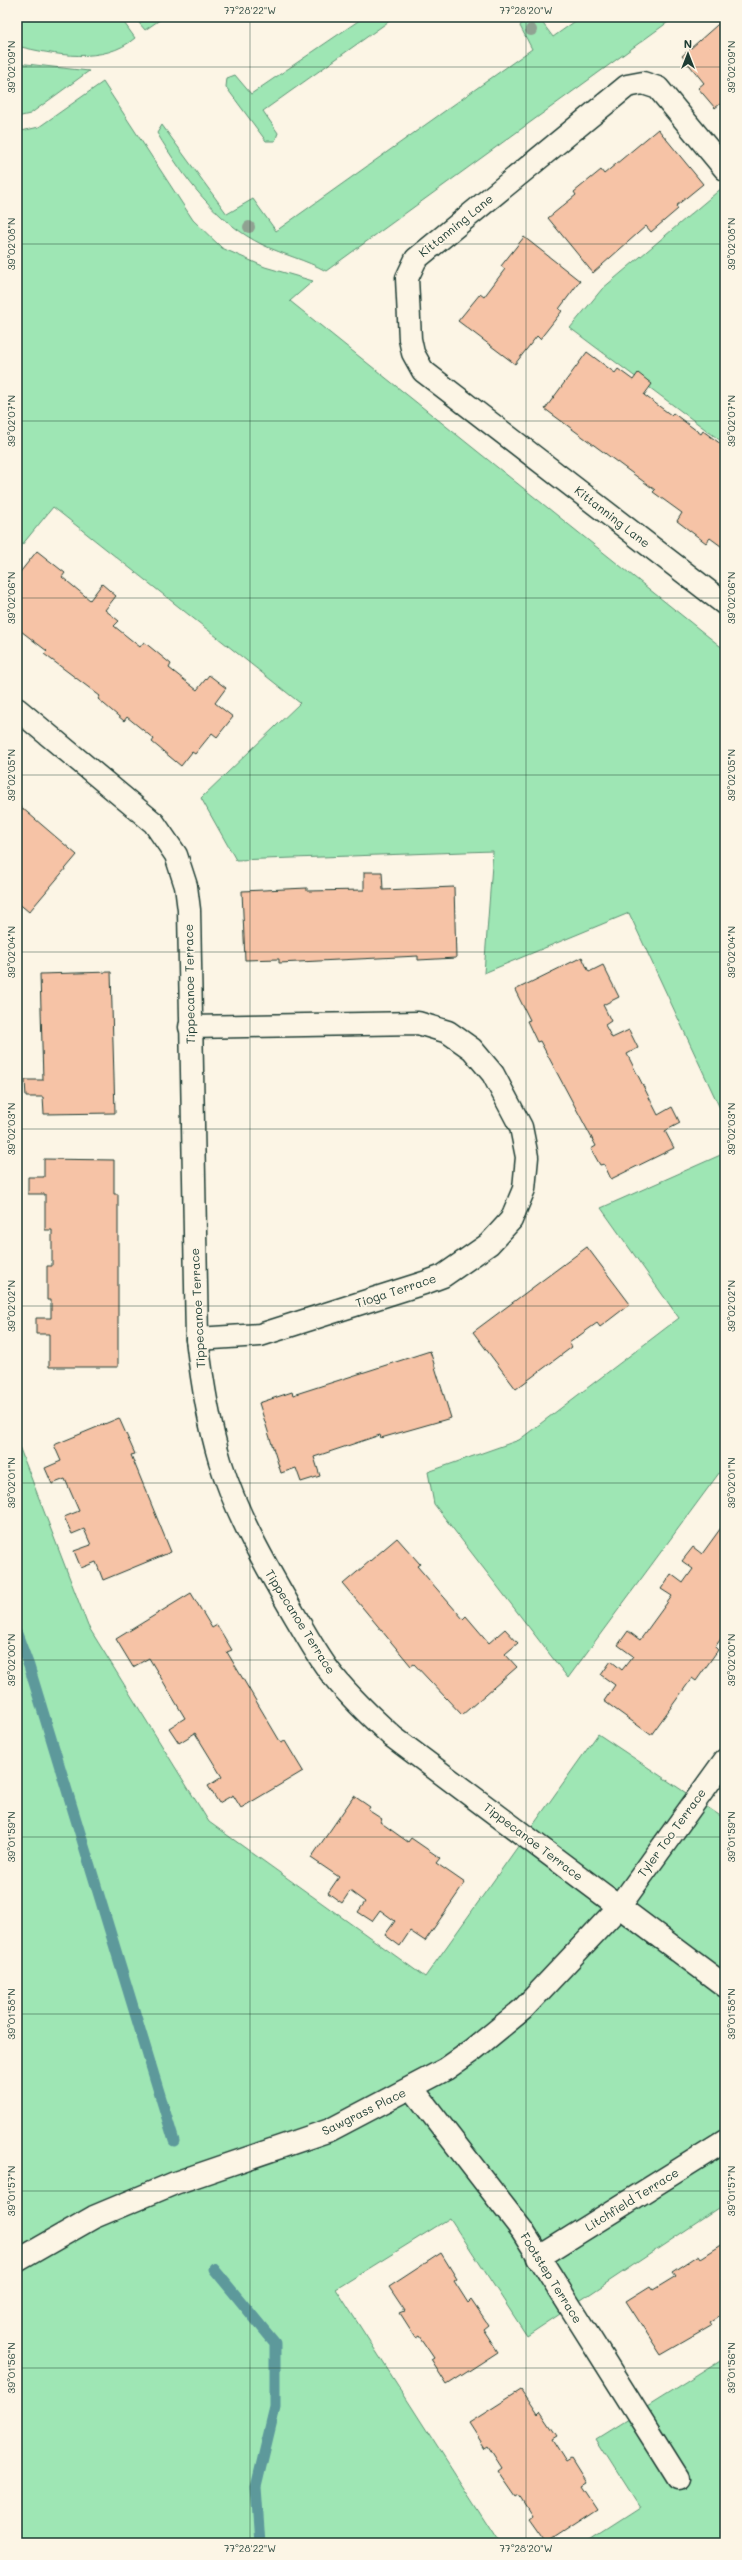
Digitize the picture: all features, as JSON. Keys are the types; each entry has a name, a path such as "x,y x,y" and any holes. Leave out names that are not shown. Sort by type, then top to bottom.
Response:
{"street":[{"name":"Kittanning Lane","path":"725,169 658,88 643,83 627,86 416,259 407,278 410,339 413,353 423,371 725,604"},
{"name":"Tippecanoe Terrace","path":"17,709 154,823 176,855 186,886 188,910 198,1339 202,1382 220,1462 235,1501 263,1560 333,1676 362,1709 393,1737 619,1907"},
{"name":"Tioga Terrace","path":"190,1027 418,1023 448,1032 472,1049 493,1074 520,1127 526,1157 524,1189 511,1220 489,1244 442,1276 260,1335 198,1339"},
{"name":"Tyler Too Terrace","path":"619,1907 725,1760"},
{"path":"619,1907 725,1986"},
{"name":"Sawgrass Place","path":"17,2261 94,2217 175,2183 330,2130 412,2088 468,2054 522,2009 619,1907"},
{"name":"Footstep Terrace","path":"412,2088 522,2230 538,2258 678,2478"},
{"name":"Litchfield Terrace","path":"538,2258 725,2141"}],"green space":[{"path":"17,17 120,17 135,38 123,46 109,52 94,55 62,55 17,46"},
{"path":"134,17 164,17 145,30"},
{"path":"364,17 395,17 263,111 278,133 275,141 266,141 226,87 227,78 235,75 251,94"},
{"path":"526,17 538,17 553,37 581,17 675,17 326,271 263,245 230,224 202,197 178,166 157,133 162,125 227,214 253,199 276,231 532,49 520,26"},
{"path":"17,63 89,71 30,114 17,117"},
{"path":"103,82 193,220 222,248 265,267 313,281 290,301 725,650 725,1119 629,913 484,973 493,851 236,860 201,798 300,703 53,507 17,551 17,132 39,127"},
{"path":"723,187 725,189 725,444 570,328 602,289"},
{"path":"725,1153 725,1465 568,1678 434,1504 428,1472 519,1440 679,1318 601,1208"},
{"path":"17,1441 88,1626 209,1822 425,1977 598,1734 725,1819 725,2204 527,2336 450,2218 336,2289 499,2543 17,2543"},
{"path":"725,2358 725,2543 586,2543 640,2508 596,2439"}],"building":[{"path":"725,18 725,100 715,108 698,88 704,83 682,56"},
{"path":"658,129 703,184 676,206 678,209 651,232 646,226 593,273 548,218 576,195 574,192 601,170 604,174"},
{"path":"524,237 580,281 559,309 562,311 540,339 537,336 515,364 458,321 480,294 484,297 505,269 501,266"},
{"path":"587,352 615,373 618,369 633,380 638,373 652,384 644,395 671,415 673,413 701,434 703,431 725,447 725,549 710,538 706,543 677,521 682,513 653,492 655,490 545,409"},
{"path":"37,551 65,573 62,577 90,600 102,584 116,596 105,610 119,621 114,626 140,647 144,642 171,664 169,668 197,690 209,675 226,688 215,703 233,717 217,737 212,733 195,754 192,752 181,766 152,742 154,739 127,717 124,721 98,699 100,696 44,654 47,651 17,628 17,576"},
{"path":"17,806 20,809 21,807 77,855 29,912 17,902"},
{"path":"364,872 382,872 383,890 454,887 456,958 418,960 418,956 279,963 279,959 245,960 242,891 307,888 307,891 364,890"},
{"path":"582,957 589,972 603,965 619,997 603,1005 611,1021 605,1025 612,1038 629,1030 638,1048 627,1054 658,1115 672,1107 680,1123 665,1131 674,1148 611,1179 604,1164 600,1165 591,1149 596,1146 540,1041 537,1042 527,1021 530,1020 515,990"},
{"path":"111,972 115,1113 44,1114 43,1097 26,1097 25,1080 43,1080 40,974"},
{"path":"44,1159 114,1160 114,1194 118,1194 118,1367 49,1367 49,1334 36,1334 36,1318 51,1318 51,1300 47,1300 47,1266 52,1266 52,1230 45,1230 45,1194 28,1194 28,1177 44,1177"},
{"path":"587,1247 630,1304 600,1327 597,1323 569,1343 572,1347 516,1389 473,1332"},
{"path":"430,1351 451,1418 381,1438 380,1435 314,1457 320,1476 301,1482 296,1468 281,1473 259,1403 292,1392 293,1395"},
{"path":"119,1418 135,1454 131,1455 171,1552 103,1580 96,1562 81,1568 74,1551 91,1545 84,1529 72,1534 64,1517 79,1511 65,1479 52,1484 45,1468 61,1461 54,1445"},
{"path":"723,1525 725,1527 725,1633 715,1647 718,1650 696,1681 692,1678 651,1735 604,1701 615,1685 601,1675 611,1661 622,1670 633,1656 618,1645 628,1631 640,1640 672,1596 661,1589 671,1574 683,1583 693,1569 682,1561 693,1547 702,1554"},
{"path":"397,1538 420,1564 417,1566 463,1619 466,1616 489,1643 505,1629 518,1643 505,1654 517,1667 462,1715 414,1664 411,1666 343,1584"},
{"path":"191,1593 212,1628 217,1625 232,1650 227,1652 281,1743 285,1741 303,1771 241,1808 233,1795 219,1803 208,1786 222,1777 195,1733 179,1743 169,1728 185,1718 149,1658 133,1667 116,1639"},
{"path":"354,1796 370,1807 368,1810 382,1819 380,1822 408,1842 411,1838 440,1858 436,1863 465,1883 425,1941 410,1931 400,1946 385,1935 395,1921 380,1910 372,1921 358,1912 365,1902 350,1891 342,1903 328,1893 339,1877 311,1858"},
{"path":"725,2238 725,2312 709,2323 711,2326 661,2355 626,2301 650,2286 653,2290 676,2276 673,2272 699,2255 701,2258 723,2244 721,2241"},
{"path":"441,2253 457,2279 454,2281 468,2303 471,2300 488,2325 483,2329 498,2352 447,2385 431,2360 434,2358 419,2336 416,2338 400,2313 405,2311 389,2287"},
{"path":"521,2390 537,2414 540,2411 557,2436 552,2439 566,2461 571,2458 586,2482 581,2485 597,2509 545,2543 528,2519 532,2516 519,2495 516,2497 498,2471 502,2468 488,2446 485,2448 469,2423"}],"waterway":[{"path":"17,1634 29,1666 174,2141"},
{"path":"214,2269 275,2343 275,2408 256,2487 260,2543"}]}
